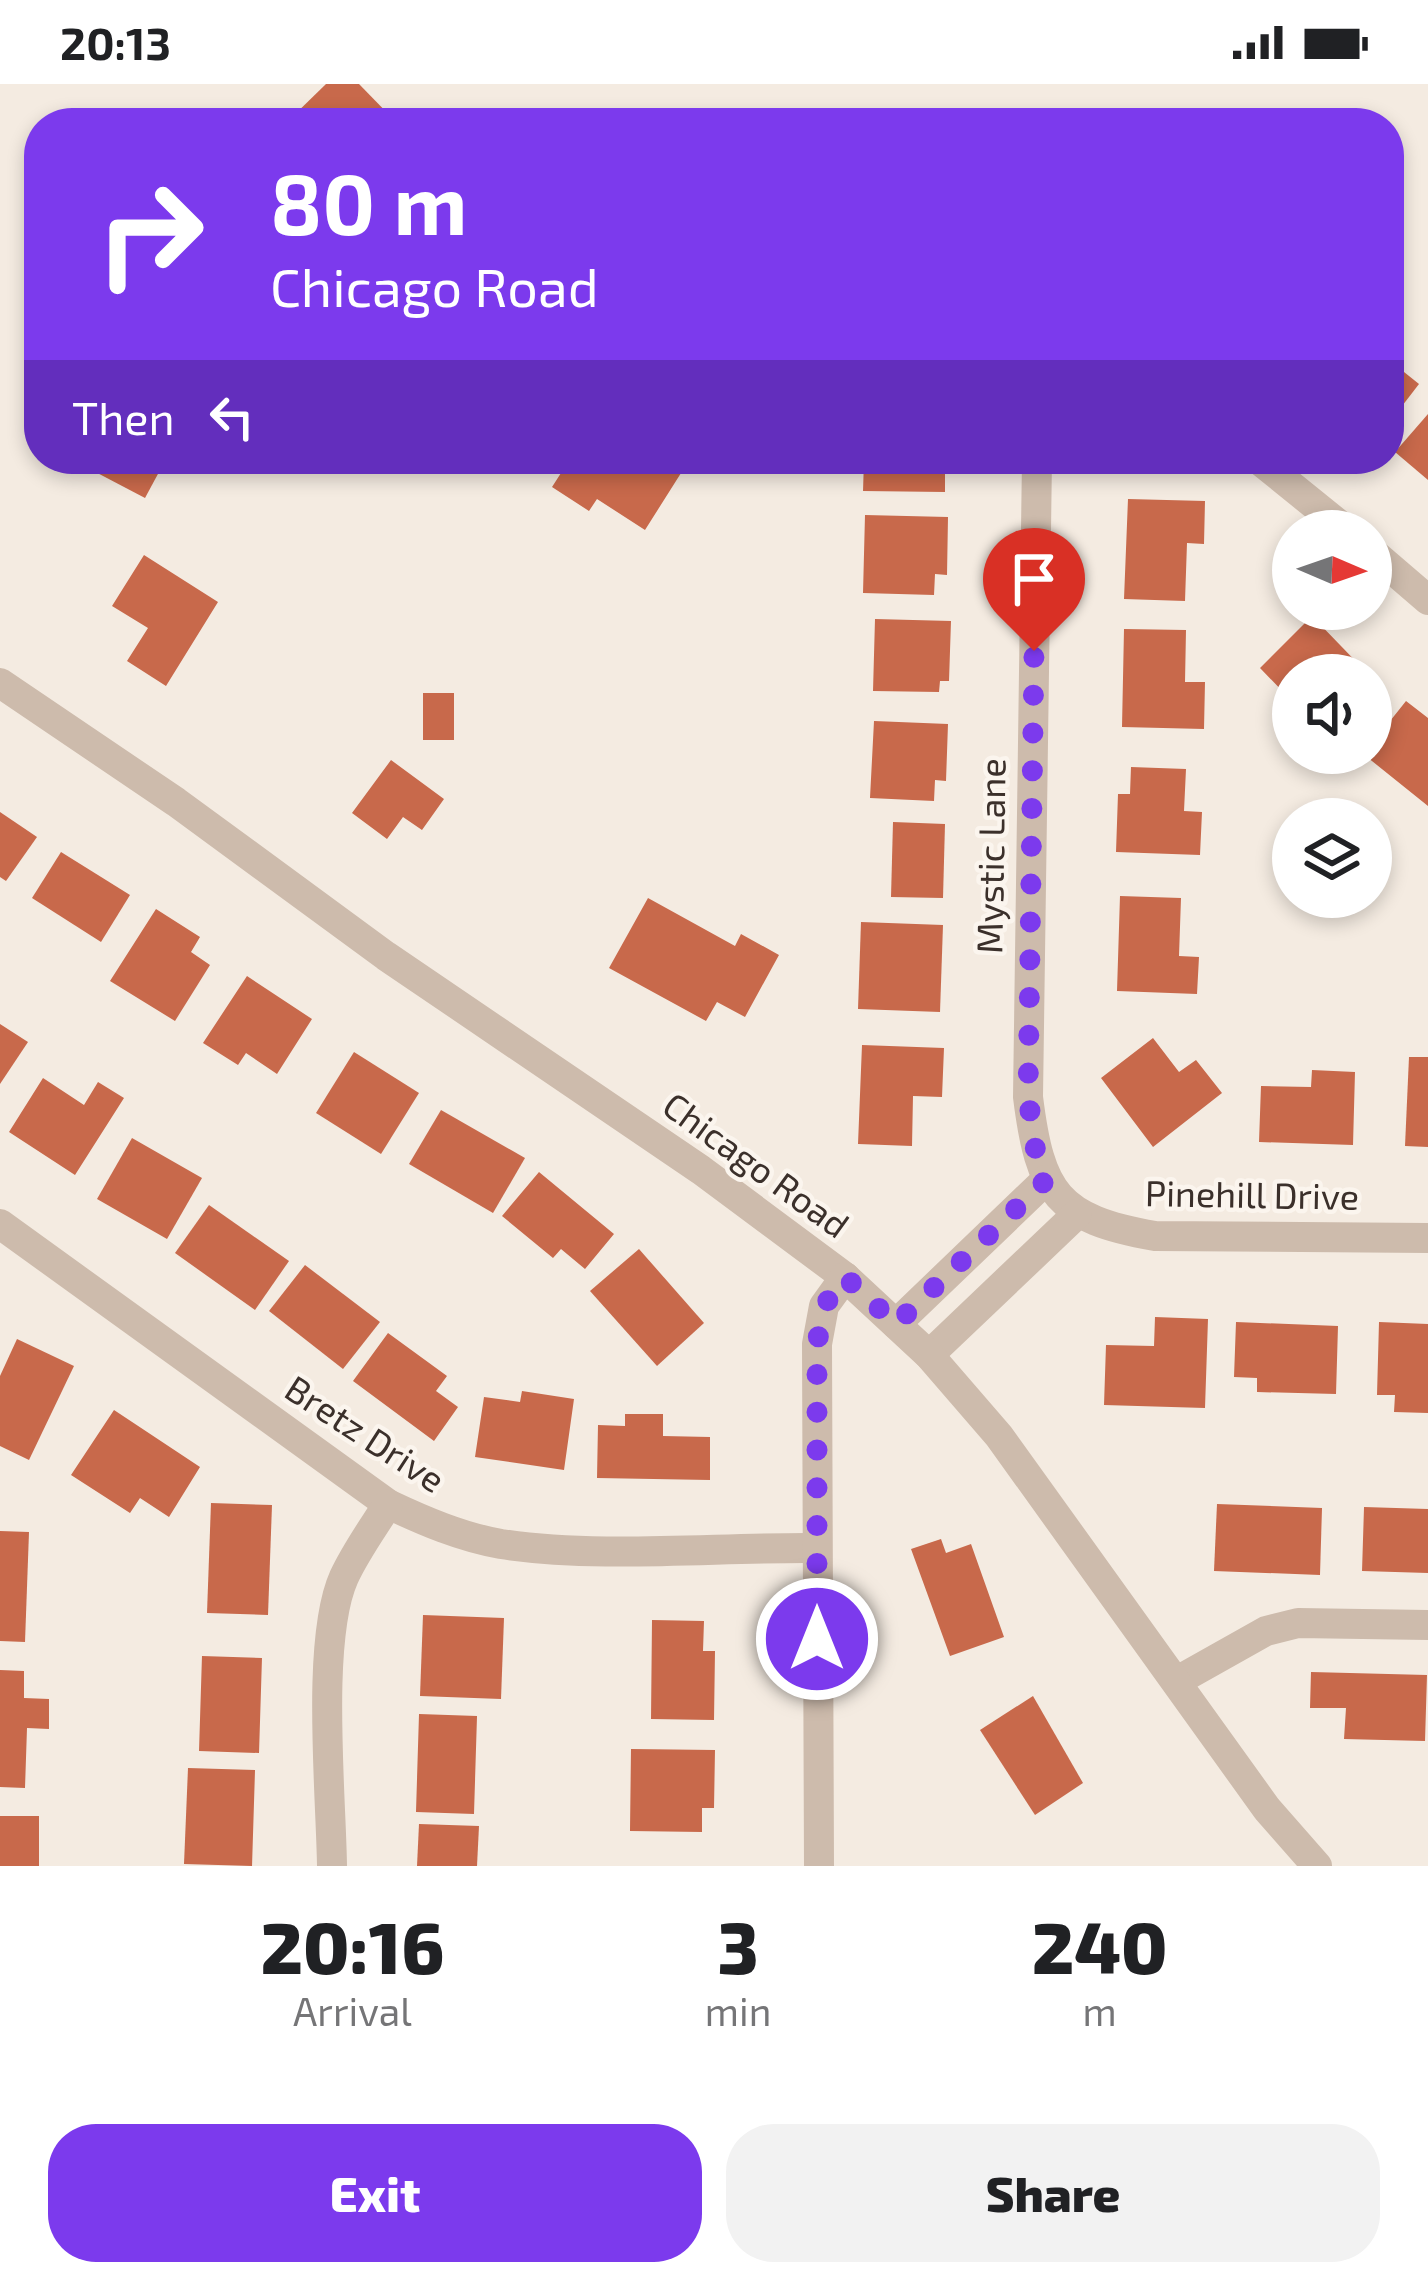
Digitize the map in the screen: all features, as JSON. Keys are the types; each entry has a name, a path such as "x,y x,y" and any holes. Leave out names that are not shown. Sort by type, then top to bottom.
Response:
{"street":[{"name":"Mystic Lane","path":"1036,474 1028,1097 1036,1153 1046,1180"},
{"path":"1277,474 1321,510"},
{"path":"1392,569 1428,600"},
{"name":"Chicago Road","path":"0,683 176,802 386,956 700,1170 845,1277 929,1355 999,1436 1267,1809 1317,1866"},
{"name":"Pinehill Drive","path":"1046,1180 1077,1214 1154,1236 1428,1238"},
{"path":"896,1324 1046,1180"},
{"path":"929,1355 1077,1214"},
{"name":"Bretz Drive","path":"0,1224 388,1504 435,1526 497,1543 553,1549 816,1547"},
{"path":"819,1866 817,1344 824,1306 845,1277"},
{"path":"332,1866 329,1728 334,1615 343,1580 388,1504"},
{"path":"1177,1681 1266,1631 1298,1623 1428,1625"}],"building":[{"path":"326,84 359,84 382,108 301,108"},
{"path":"1404,372 1419,384 1404,404"},
{"path":"1428,414 1428,480 1404,460 1404,442"},
{"path":"99,474 158,474 145,498"},
{"path":"560,474 680,474 645,530 597,499 589,511 552,487"},
{"path":"864,474 945,474 945,492 863,491"},
{"path":"1128,499 1205,501 1204,544 1187,543 1185,601 1124,599"},
{"path":"865,515 948,517 947,575 935,574 934,595 863,593"},
{"path":"144,555 218,602 166,686 127,661 148,628 112,606"},
{"path":"875,619 951,621 949,681 940,681 939,692 873,691"},
{"path":"1124,629 1186,630 1185,682 1205,682 1204,729 1122,727"},
{"path":"1298,630 1326,630 1349,654 1274,654"},
{"path":"1272,656 1272,680 1260,668"},
{"path":"423,693 454,693 454,740 423,740"},
{"path":"1406,701 1428,718 1428,806 1388,774 1392,774 1392,719"},
{"path":"874,721 948,724 946,781 935,780 934,801 870,798"},
{"path":"391,760 444,799 422,830 403,817 387,839 352,813"},
{"path":"1131,767 1186,769 1184,811 1202,812 1200,855 1116,852 1118,794 1130,794"},
{"path":"0,812 37,837 6,881 0,877"},
{"path":"893,822 945,824 943,898 891,897"},
{"path":"61,852 130,895 101,942 32,898"},
{"path":"1120,896 1181,898 1179,956 1199,957 1197,994 1117,991"},
{"path":"648,898 735,946 741,934 779,955 745,1017 717,1002 706,1021 609,968"},
{"path":"156,909 200,937 191,952 210,965 175,1021 110,981"},
{"path":"861,922 943,925 940,1012 858,1009"},
{"path":"247,976 312,1019 277,1074 246,1053 238,1065 203,1043"},
{"path":"0,1024 28,1042 0,1084"},
{"path":"1153,1038 1179,1072 1196,1060 1222,1093 1153,1147 1101,1078"},
{"path":"862,1045 944,1048 942,1097 913,1096 912,1146 858,1144"},
{"path":"354,1052 419,1093 381,1154 316,1113"},
{"path":"1409,1057 1428,1057 1428,1147 1405,1146"},
{"path":"1312,1070 1355,1072 1353,1145 1259,1142 1261,1086 1311,1087"},
{"path":"43,1078 84,1105 98,1082 124,1098 75,1175 9,1132"},
{"path":"441,1110 525,1158 493,1213 409,1164"},
{"path":"132,1138 202,1178 167,1239 97,1199"},
{"path":"539,1172 614,1234 585,1269 561,1249 553,1258 502,1216"},
{"path":"209,1205 289,1261 255,1310 175,1253"},
{"path":"639,1249 704,1323 657,1366 590,1291"},
{"path":"305,1265 380,1322 343,1369 269,1311"},
{"path":"1155,1317 1208,1319 1205,1408 1104,1405 1106,1345 1154,1346"},
{"path":"1236,1322 1338,1326 1336,1394 1257,1392 1257,1378 1234,1377"},
{"path":"1379,1322 1428,1324 1428,1413 1394,1412 1395,1395 1377,1395"},
{"path":"388,1333 447,1376 436,1391 458,1407 434,1441 353,1381"},
{"path":"17,1339 74,1366 29,1460 0,1446 0,1376"},
{"path":"522,1391 574,1399 564,1470 475,1457 484,1397 520,1402"},
{"path":"114,1410 200,1467 169,1517 140,1498 130,1513 71,1475"},
{"path":"625,1414 663,1414 663,1436 710,1437 710,1480 597,1478 598,1425 625,1426"},
{"path":"211,1503 272,1505 268,1615 207,1613"},
{"path":"1217,1504 1322,1508 1320,1575 1214,1571"},
{"path":"1364,1507 1428,1509 1428,1573 1362,1571"},
{"path":"0,1531 29,1532 25,1642 0,1641"},
{"path":"941,1539 946,1553 971,1544 1004,1637 950,1656 911,1549"},
{"path":"423,1615 504,1618 501,1699 420,1696"},
{"path":"652,1620 704,1621 703,1651 715,1651 714,1720 651,1719"},
{"path":"202,1656 262,1658 259,1753 199,1751"},
{"path":"0,1670 24,1671 24,1698 49,1699 49,1729 27,1728 25,1788 0,1787"},
{"path":"1311,1672 1427,1675 1425,1741 1344,1739 1346,1708 1310,1708"},
{"path":"1033,1696 1083,1783 1035,1815 980,1730"},
{"path":"419,1714 477,1716 474,1814 416,1812"},
{"path":"631,1749 715,1750 714,1808 702,1808 702,1832 630,1831"},
{"path":"188,1768 255,1770 252,1866 184,1864"},
{"path":"0,1816 39,1816 39,1866 0,1866"},
{"path":"419,1824 479,1826 477,1866 417,1866"}],"route":[{"path":"817,1639 817,1344 824,1306 845,1277 896,1324 1046,1180 1036,1153 1028,1097 1034,651"}]}
